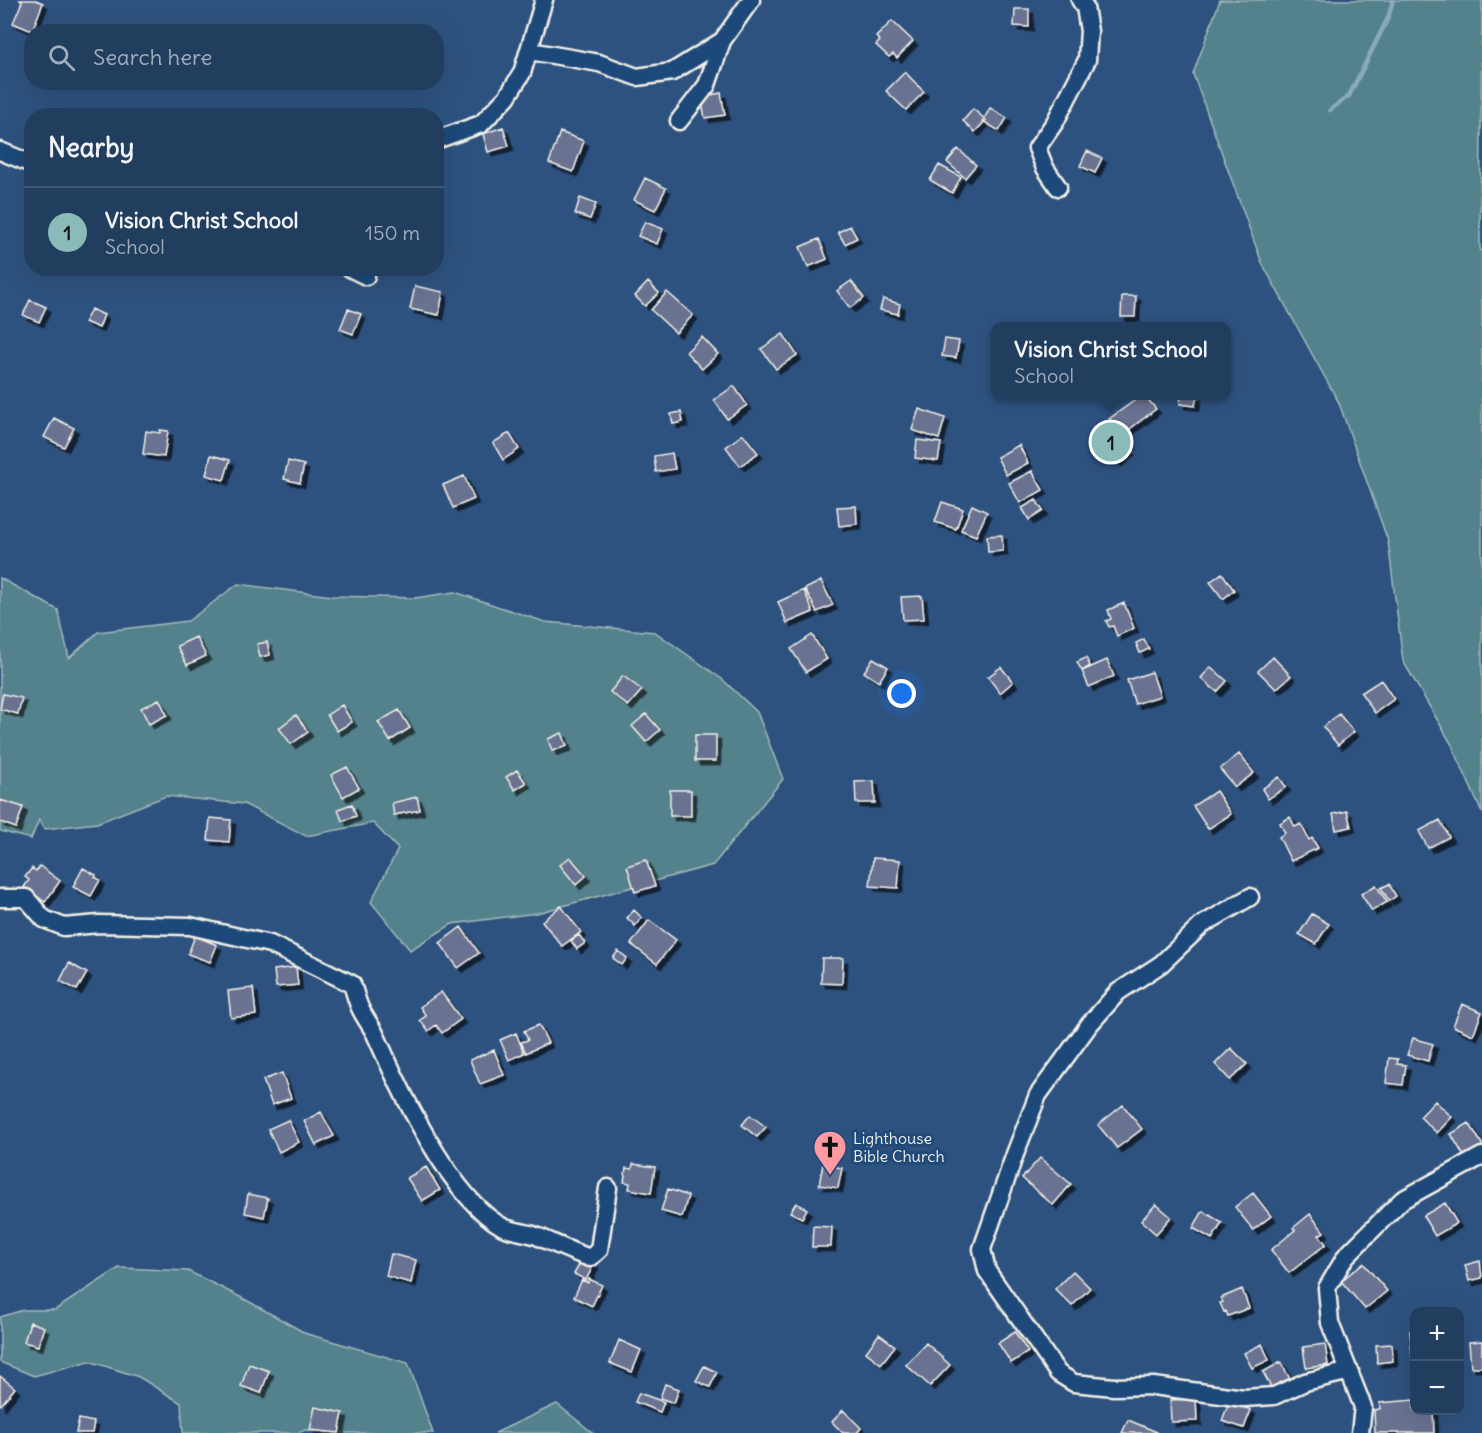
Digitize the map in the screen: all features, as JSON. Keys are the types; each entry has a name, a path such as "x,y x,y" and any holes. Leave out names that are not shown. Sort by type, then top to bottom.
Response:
{"street":[{"path":"444,137 481,124 507,97 522,73 544,0"},
{"path":"679,121 707,85 722,41 751,0"},
{"path":"1058,187 1037,148 1054,122 1087,60 1089,31 1085,7 1080,0"},
{"path":"530,51 599,63 637,77 672,72 722,41"},
{"path":"0,151 24,161"},
{"path":"1250,897 1202,925 1161,964 1118,992 1089,1025 1038,1095 982,1249 987,1271 1058,1373 1074,1383 1114,1388 1153,1386 1244,1398 1274,1396 1305,1382 1350,1371"},
{"path":"0,898 26,898 44,919 64,927 99,924 190,926 270,944 352,984 361,1010 376,1035 385,1057 428,1139 451,1177 479,1210 504,1228 538,1236 563,1249 590,1258 599,1250 608,1188"},
{"path":"1360,1433 1363,1407 1330,1323 1327,1288 1346,1256 1402,1200 1482,1156"}],"green space":[{"path":"1220,0 1482,0 1480,248 1482,254 1482,813 1452,745 1403,661 1388,541 1339,403 1262,263 1193,74"},
{"path":"0,578 58,610 69,658 98,632 188,621 238,584 332,596 415,598 455,592 545,622 655,632 722,679 757,712 783,779 713,865 537,913 452,924 410,950 371,902 398,849 373,823 306,836 244,804 166,796 97,823 45,829 39,820 31,839 0,831"},
{"path":"119,1268 188,1271 307,1334 408,1363 433,1433 324,1433 305,1430 298,1433 183,1433 181,1403 139,1377 89,1361 34,1376 0,1362 0,1317 23,1310 55,1310"},
{"path":"557,1404 593,1433 495,1433"}],"building":[{"path":"20,0 36,0 43,3 35,24 24,24 24,28 13,23 22,2"},
{"path":"1015,9 1029,9 1029,27 1014,26"},
{"path":"892,21 913,41 897,58 893,54 889,57 876,45 880,41 876,37"},
{"path":"905,72 924,92 906,110 886,91"},
{"path":"721,93 725,115 705,118 701,97"},
{"path":"990,108 1007,118 999,131 983,121"},
{"path":"973,109 986,120 975,132 963,121"},
{"path":"503,127 509,146 488,152 483,134"},
{"path":"560,132 584,141 573,172 549,163"},
{"path":"958,149 976,165 965,178 947,162"},
{"path":"1087,151 1102,158 1095,173 1080,166"},
{"path":"939,165 961,177 952,193 930,180"},
{"path":"645,178 666,188 655,210 634,200"},
{"path":"580,198 596,204 590,219 575,214"},
{"path":"645,222 663,229 657,244 638,236"},
{"path":"850,226 857,238 845,244 838,232"},
{"path":"819,239 827,259 808,267 800,247"},
{"path":"851,281 864,298 850,308 837,291"},
{"path":"648,282 659,293 645,306 635,296"},
{"path":"415,286 443,292 439,315 410,309"},
{"path":"667,292 693,315 676,333 651,310"},
{"path":"1122,296 1136,296 1135,317 1121,317"},
{"path":"883,299 900,304 898,314 880,310"},
{"path":"30,300 46,307 39,322 23,315"},
{"path":"91,309 104,315 99,328 85,322"},
{"path":"348,309 361,314 353,334 340,329"},
{"path":"783,334 797,355 776,369 761,349"},
{"path":"702,337 718,354 702,369 686,352"},
{"path":"945,339 959,341 956,358 942,356"},
{"path":"734,386 747,405 727,419 714,400"},
{"path":"1135,400 1148,400 1156,409 1122,435 1109,419"},
{"path":"1180,400 1196,400 1195,406 1180,404"},
{"path":"919,409 945,418 939,439 912,430"},
{"path":"681,412 683,422 673,424 671,414"},
{"path":"54,418 74,428 64,447 44,437"},
{"path":"1105,421 1130,451 1117,462 1092,432"},
{"path":"160,430 168,431 164,457 143,454 146,431 160,433"},
{"path":"509,433 519,449 503,460 493,443"},
{"path":"743,434 758,453 740,466 726,447"},
{"path":"917,440 941,443 938,461 915,458"},
{"path":"1019,445 1028,463 1006,475 997,457"},
{"path":"672,453 675,469 656,472 654,456"},
{"path":"211,455 230,460 224,480 206,475"},
{"path":"288,461 304,465 300,483 284,479"},
{"path":"1032,471 1043,490 1020,503 1009,483"},
{"path":"464,476 474,499 453,508 443,485"},
{"path":"1036,500 1043,511 1029,520 1022,508"},
{"path":"942,502 963,509 956,529 935,522"},
{"path":"972,505 987,512 976,536 961,530"},
{"path":"856,506 857,524 839,526 837,507"},
{"path":"1002,535 1003,551 988,552 987,536"},
{"path":"1222,573 1234,590 1223,599 1210,582"},
{"path":"821,581 833,605 817,612 805,589"},
{"path":"804,590 813,612 787,623 778,602"},
{"path":"922,596 924,619 903,620 901,597"},
{"path":"1124,603 1134,628 1117,636 1113,626 1109,627 1106,621 1111,619 1108,610"},
{"path":"812,635 827,659 806,672 791,649"},
{"path":"196,637 206,656 187,665 177,646"},
{"path":"1144,639 1149,649 1140,653 1136,643"},
{"path":"267,642 270,655 260,657 257,644"},
{"path":"1273,657 1291,676 1276,689 1258,671"},
{"path":"873,658 888,667 879,682 864,672"},
{"path":"1086,658 1090,666 1082,671 1077,662"},
{"path":"1107,660 1114,676 1089,687 1082,671"},
{"path":"1001,667 1013,682 1000,693 988,677"},
{"path":"1211,667 1227,681 1217,692 1201,678"},
{"path":"1152,672 1160,696 1135,704 1127,680"},
{"path":"623,676 642,690 628,706 610,692"},
{"path":"1381,680 1394,699 1375,713 1361,693"},
{"path":"3,694 22,698 18,714 0,709"},
{"path":"159,699 167,715 149,724 141,708"},
{"path":"342,705 352,722 337,731 327,715"},
{"path":"399,710 410,728 390,741 378,722"},
{"path":"646,714 660,730 646,742 632,726"},
{"path":"1339,714 1354,732 1338,745 1323,727"},
{"path":"296,715 308,732 291,744 279,728"},
{"path":"562,733 567,746 552,751 548,739"},
{"path":"695,735 716,735 716,761 695,761"},
{"path":"1239,754 1254,773 1235,787 1220,769"},
{"path":"347,767 359,788 343,797 331,775"},
{"path":"517,770 526,783 515,790 506,777"},
{"path":"1279,777 1286,787 1268,799 1262,789"},
{"path":"874,781 875,803 856,803 855,782"},
{"path":"670,790 691,790 691,816 670,816"},
{"path":"1216,791 1231,814 1208,829 1193,806"},
{"path":"417,797 420,810 394,815 392,803"},
{"path":"0,800 23,807 16,828 0,822"},
{"path":"352,804 356,816 342,821 338,809"},
{"path":"1347,811 1351,827 1336,830 1333,814"},
{"path":"1290,817 1295,827 1301,824 1309,840 1312,838 1318,848 1291,861 1279,837 1285,833 1280,823"},
{"path":"210,818 231,820 229,842 208,840"},
{"path":"1440,820 1449,837 1428,848 1419,831"},
{"path":"570,857 586,876 576,885 560,865"},
{"path":"873,858 900,860 898,888 870,886"},
{"path":"646,860 655,886 635,892 627,866"},
{"path":"40,866 60,881 45,902 24,887 29,880 25,877 32,868 36,871"},
{"path":"83,868 100,880 91,896 73,887"},
{"path":"1389,884 1396,896 1389,901 1381,888"},
{"path":"1376,885 1387,902 1372,911 1361,894"},
{"path":"561,906 581,932 562,946 542,921"},
{"path":"634,910 642,918 635,926 627,918"},
{"path":"1312,914 1329,924 1316,944 1299,934"},
{"path":"649,920 676,940 657,964 631,944"},
{"path":"461,927 479,953 458,968 440,943"},
{"path":"579,935 585,943 577,949 571,941"},
{"path":"195,936 217,945 210,962 188,954"},
{"path":"618,951 627,958 622,965 613,958"},
{"path":"822,958 843,958 842,984 821,983"},
{"path":"69,963 87,973 77,990 60,981"},
{"path":"296,967 298,985 276,987 274,970"},
{"path":"253,988 256,1015 231,1018 228,991"},
{"path":"441,992 461,1019 442,1033 436,1025 428,1031 420,1020 426,1016 420,1007"},
{"path":"1462,1004 1482,1012 1473,1035 1453,1026"},
{"path":"539,1025 548,1043 526,1053 521,1042 528,1040 524,1031"},
{"path":"516,1033 524,1053 509,1060 500,1040"},
{"path":"1413,1038 1433,1044 1428,1061 1407,1055"},
{"path":"1231,1048 1247,1064 1230,1080 1215,1064"},
{"path":"494,1050 504,1075 480,1084 470,1060"},
{"path":"1389,1058 1398,1059 1397,1064 1406,1065 1403,1085 1386,1083"},
{"path":"282,1073 291,1098 272,1105 263,1080"},
{"path":"1435,1101 1452,1117 1437,1133 1420,1117"},
{"path":"1123,1105 1142,1129 1117,1148 1098,1125"},
{"path":"321,1112 334,1136 316,1145 304,1121"},
{"path":"750,1115 766,1127 757,1137 742,1125"},
{"path":"288,1120 299,1142 279,1152 268,1129"},
{"path":"1469,1123 1482,1147 1465,1158 1451,1134"},
{"path":"1040,1158 1071,1184 1053,1205 1022,1178"},
{"path":"633,1164 655,1167 651,1193 629,1189 630,1183 624,1182 626,1168 632,1169"},
{"name":"Lighthouse Bible Church","path":"823,1164 842,1168 838,1188 819,1185"},
{"path":"426,1167 440,1190 422,1201 407,1178"},
{"path":"668,1189 688,1196 682,1217 661,1211"},
{"path":"1253,1193 1271,1216 1253,1230 1235,1207"},
{"path":"248,1194 268,1198 264,1217 245,1213"},
{"path":"796,1203 807,1209 802,1218 790,1212"},
{"path":"1445,1203 1457,1223 1435,1236 1423,1216"},
{"path":"1156,1204 1171,1217 1156,1234 1141,1221"},
{"path":"1203,1211 1222,1223 1212,1239 1193,1228"},
{"path":"1310,1214 1324,1232 1319,1235 1326,1244 1289,1273 1271,1250"},
{"path":"813,1226 832,1227 831,1247 812,1247"},
{"path":"391,1254 416,1260 411,1283 386,1276"},
{"path":"583,1258 594,1264 586,1280 574,1274"},
{"path":"1480,1261 1482,1278 1469,1281 1465,1265"},
{"path":"1363,1263 1387,1291 1365,1309 1341,1281"},
{"path":"1073,1271 1090,1288 1072,1306 1055,1289"},
{"path":"589,1279 602,1285 592,1306 574,1297 582,1280 588,1283"},
{"path":"1242,1289 1249,1308 1228,1316 1220,1303 1223,1302 1221,1298"},
{"path":"30,1322 44,1327 38,1346 24,1342"},
{"path":"1015,1332 1028,1352 1011,1363 998,1343"},
{"path":"879,1334 895,1346 881,1364 866,1352"},
{"path":"619,1340 641,1350 632,1372 610,1363"},
{"path":"1482,1341 1482,1367 1471,1367 1469,1342"},
{"path":"926,1343 950,1365 930,1386 906,1365"},
{"path":"1262,1344 1269,1360 1252,1368 1244,1353"},
{"path":"1325,1344 1328,1365 1306,1368 1303,1347"},
{"path":"1392,1344 1393,1361 1377,1363 1376,1345"},
{"path":"1281,1362 1292,1383 1274,1393 1263,1372"},
{"path":"249,1364 269,1371 261,1393 241,1386"},
{"path":"704,1366 717,1372 710,1387 696,1381"},
{"path":"0,1376 15,1388 1,1405 0,1404"},
{"path":"665,1384 679,1389 674,1403 660,1398"},
{"path":"639,1393 664,1402 660,1412 635,1402"},
{"path":"1196,1399 1197,1421 1171,1422 1170,1400"},
{"path":"1410,1400 1410,1415 1433,1415 1434,1433 1375,1433 1374,1410 1380,1409 1379,1403"},
{"path":"1229,1402 1251,1410 1244,1428 1222,1421"},
{"path":"315,1407 343,1413 339,1433 310,1430"},
{"path":"843,1410 861,1428 857,1433 843,1433 832,1422"},
{"path":"79,1419 94,1422 92,1433 76,1433"},
{"path":"1128,1420 1157,1432 1122,1433"}],"waterway":[{"path":"1330,110 1349,96 1388,18 1393,0"}],"place":[{"name":"Vision Christ School","path":"1111,442"},
{"name":"Lighthouse Bible Church","path":"830,1176"}]}
